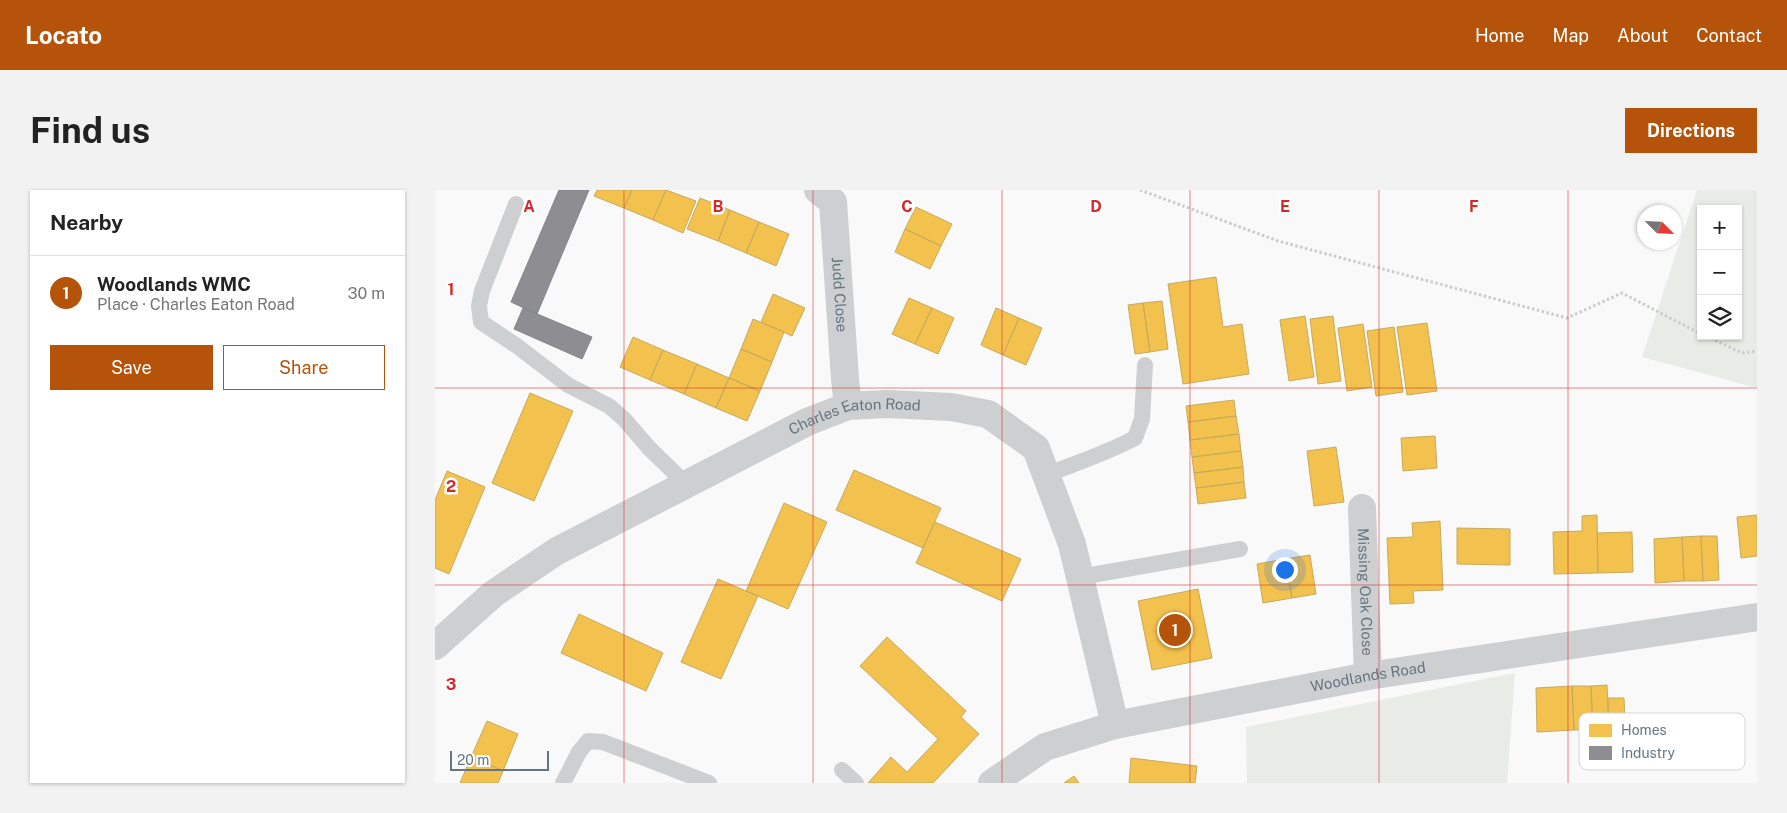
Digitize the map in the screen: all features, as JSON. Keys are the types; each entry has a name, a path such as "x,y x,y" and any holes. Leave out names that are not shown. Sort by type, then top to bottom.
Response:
{"street":[{"name":"Judd Close","path":"819,190 833,202 848,406"},
{"name":"Charles Eaton Road","path":"435,646 493,594 557,551 807,422 848,406 887,404 951,406 988,414 1036,448 1072,544 1115,726"},
{"name":"Missing Oak Close","path":"1361,508 1368,676"},
{"name":"Woodlands Road","path":"992,783 1045,747 1115,726 1368,676 1757,617"}],"lane":[{"path":"516,204 482,291 479,306 481,322 517,346 568,385 609,406 624,419 649,448 687,485"},
{"path":"1046,475 1115,449 1135,438 1142,418 1145,364"},
{"path":"1080,577 1240,549"},
{"path":"563,783 579,752 588,741 603,742 709,783"},
{"path":"843,770 856,783"}],"path":[{"path":"1140,190 1278,241 1567,318 1622,293 1697,332"},
{"path":"1714,340 1742,353 1757,351"}],"shaded area":[{"path":"1697,190 1757,190 1757,388 1642,357 1677,250 1682,250 1682,236"},
{"path":"1515,673 1507,783 1247,783 1246,727"}],"building: Homes":[{"path":"597,190 632,190 624,208 594,196"},
{"path":"632,190 666,190 653,220 624,208"},
{"path":"666,190 696,201 683,233 653,220"},
{"path":"700,198 730,210 718,241 687,229"},
{"path":"916,207 952,224 941,246 905,229"},
{"path":"730,210 759,222 746,253 718,241"},
{"path":"759,222 789,234 776,266 746,253"},
{"path":"905,229 941,246 930,269 895,252"},
{"path":"1216,277 1223,327 1242,324 1249,374 1183,384 1168,284"},
{"path":"773,294 805,308 792,336 761,322"},
{"path":"909,298 932,308 915,344 892,334"},
{"path":"1162,301 1168,349 1150,352 1143,303"},
{"path":"1143,303 1150,352 1135,354 1128,305"},
{"path":"932,308 954,318 938,354 915,344"},
{"path":"996,308 1019,318 1003,355 981,345"},
{"path":"1305,316 1314,377 1289,381 1280,320"},
{"path":"1333,316 1341,381 1318,384 1310,319"},
{"path":"1019,318 1042,328 1026,365 1003,355"},
{"path":"753,319 784,332 772,362 741,349"},
{"path":"1427,323 1437,391 1407,395 1397,327"},
{"path":"1363,324 1372,387 1347,391 1338,328"},
{"path":"1394,327 1403,392 1376,396 1367,331"},
{"path":"633,337 663,350 650,380 620,367"},
{"path":"741,349 772,362 760,391 729,378"},
{"path":"663,350 697,364 684,394 650,380"},
{"path":"697,364 729,378 716,408 684,394"},
{"path":"729,378 760,391 747,421 716,408"},
{"path":"530,393 573,411 534,501 492,483"},
{"path":"1234,400 1236,416 1188,422 1186,406"},
{"path":"1236,416 1239,434 1190,440 1188,422"},
{"path":"1239,434 1241,451 1192,457 1190,440"},
{"path":"1435,436 1437,468 1403,471 1401,438"},
{"path":"1336,447 1344,502 1314,506 1307,451"},
{"path":"1241,451 1243,467 1194,473 1192,457"},
{"path":"1243,467 1244,482 1196,488 1194,473"},
{"path":"854,470 941,508 923,548 836,510"},
{"path":"447,471 485,487 449,574 435,568 435,500"},
{"path":"1244,482 1246,498 1198,504 1196,488"},
{"path":"784,503 827,522 788,609 746,591"},
{"path":"1597,515 1598,573 1554,574 1553,532 1582,531 1582,516"},
{"path":"1757,515 1757,556 1741,558 1737,517"},
{"path":"1440,521 1443,590 1413,591 1414,603 1390,604 1387,538 1413,537 1412,523"},
{"path":"935,522 1021,559 1002,601 916,563"},
{"path":"1457,528 1510,529 1510,565 1457,564"},
{"path":"1632,532 1633,572 1598,573 1597,533"},
{"path":"1701,536 1703,581 1684,581 1682,537"},
{"path":"1701,536 1717,536 1719,580 1703,581"},
{"path":"1682,537 1684,581 1655,583 1654,539"},
{"path":"1310,555 1316,594 1292,598 1285,559"},
{"path":"1285,559 1292,598 1263,603 1257,564"},
{"path":"718,579 758,596 721,679 681,662"},
{"path":"1198,589 1212,658 1152,670 1138,601"},
{"path":"579,614 663,653 646,691 561,653"},
{"path":"887,637 966,711 961,717 979,734 933,783 868,783 891,757 907,772 938,739 860,666"},
{"path":"1607,685 1608,713 1592,713 1591,686"},
{"path":"1572,686 1574,730 1537,732 1536,688"},
{"path":"1572,686 1591,686 1592,713 1579,713 1579,730 1574,730"},
{"path":"1608,698 1624,698 1625,713 1608,713"},
{"path":"487,721 518,734 503,771 471,757"},
{"path":"471,757 503,771 498,783 460,783"},
{"path":"1131,758 1197,766 1195,783 1129,783"},
{"path":"1074,776 1079,783 1064,783"}],"building: Industry":[{"path":"559,190 589,190 537,314 511,302"},
{"path":"523,308 592,337 582,359 514,329"}],"place":[{"name":"Woodlands WMC","path":"1175,630"}]}
